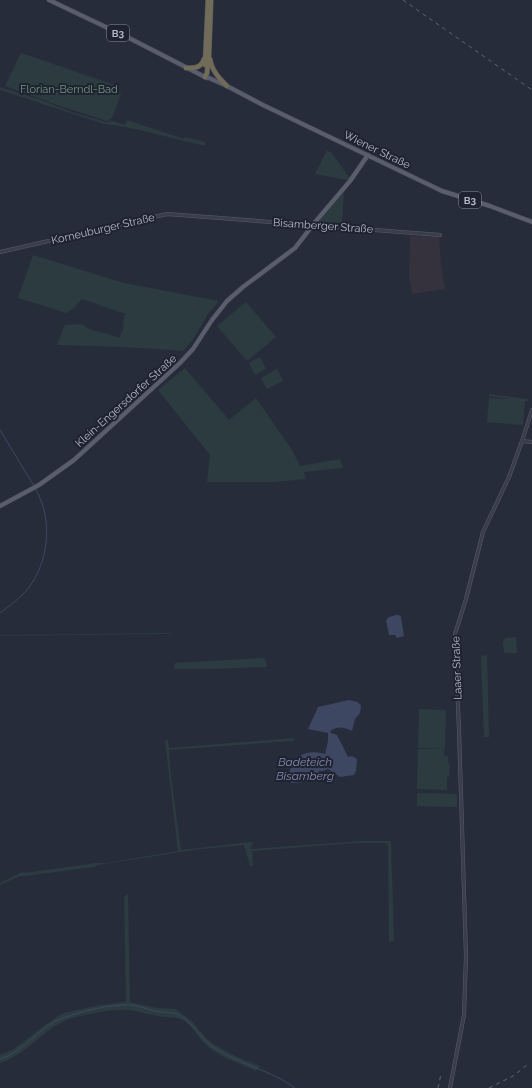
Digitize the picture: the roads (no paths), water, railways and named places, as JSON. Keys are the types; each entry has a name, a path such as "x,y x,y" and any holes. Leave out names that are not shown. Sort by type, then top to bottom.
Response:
{"highway":[{"path":"208,0 207,56 213,70 227,86"},
{"path":"205,77 211,0"},
{"path":"186,68 199,67 207,56"}],"main road":[{"name":"Wiener Straße","path":"49,0 131,39 186,68 246,95 250,99"},
{"name":"Wiener Straße","path":"205,77 208,80 245,98 250,99 442,191 499,209 532,222"},
{"name":"Klein-Engersdorfer Straße","path":"0,506 39,485 79,456 180,364 195,347 209,324 227,301 243,287 292,252 350,181 368,155"}],"street":[{"name":"Korneuburger Straße","path":"0,252 167,214 206,217"},
{"name":"Bisamberger Straße","path":"206,217 440,235"},
{"name":"Laaer Straße","path":"450,1088 464,1015 466,956 455,638 483,532 505,488 532,410"},
{"path":"522,441 532,442"}],"water":[{"path":"396,615 401,617 404,636 397,638 395,635 389,635 386,620 389,617"},
{"name":"Badeteich Bisamberg","path":"349,700 357,702 361,705 360,713 355,719 352,731 336,728 330,731 331,733 337,735 348,757 352,756 357,759 356,771 354,775 340,777 328,769 318,771 320,777 316,781 292,783 288,778 290,771 300,756 311,752 325,754 328,733 308,729 318,707"}],"waterway":[{"path":"0,430 34,486"},
{"path":"0,613 26,591 34,580 44,555 47,527 45,513 35,488"},
{"path":"0,1059 17,1051 47,1027 63,1018 97,1008 131,1005 155,1011 178,1014 216,1049 279,1078 295,1088"}],"railway":[{"path":"403,0 532,90"},
{"path":"489,1088 513,1076 527,1065"},
{"path":"438,1088 441,1074"}],"park label":[{"name":"Florian-Berndl-Bad","path":"69,89"}]}
